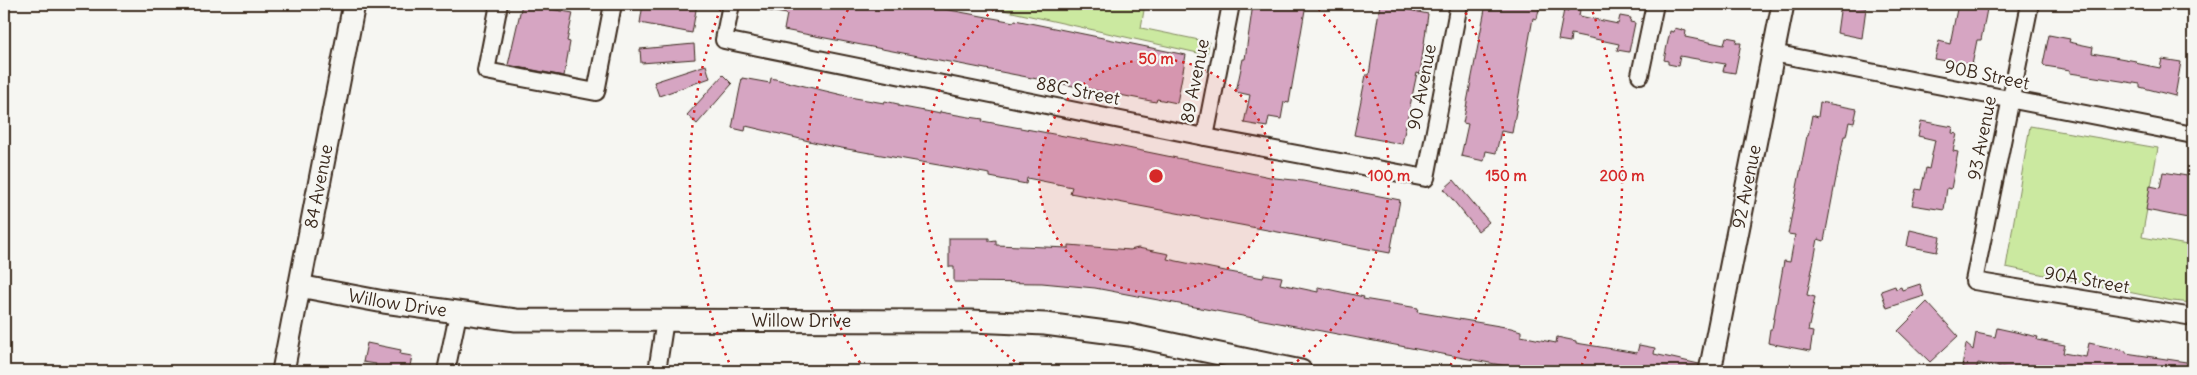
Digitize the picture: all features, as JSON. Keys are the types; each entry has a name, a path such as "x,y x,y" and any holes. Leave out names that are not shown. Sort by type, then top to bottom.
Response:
{"street":[{"name":"84 Avenue","path":"283,371 354,4"},
{"path":"499,4 486,71 596,92 613,4"},
{"name":"88C Street","path":"732,4 724,40 1205,137 1426,178"},
{"name":"89 Avenue","path":"1205,137 1231,4"},
{"name":"90 Avenue","path":"1426,178 1458,4"},
{"path":"1640,75 1655,4"},
{"name":"92 Avenue","path":"1710,371 1783,4"},
{"name":"93 Avenue","path":"1974,281 2030,4"},
{"name":"90B Street","path":"1773,53 1893,75 2010,101 2193,135"},
{"name":"90A Street","path":"1974,281 2193,317"},
{"name":"Willow Drive","path":"299,286 458,314 516,320 971,320 1045,324 1129,334 1301,371"},
{"path":"446,371 458,314"},
{"path":"657,371 665,320"}],"green space":[{"path":"976,4 1145,4 1141,28 1209,42 1207,55"},
{"path":"2030,126 2158,148 2142,237 2193,246 2193,303 2172,301 2006,267"}],"building":[{"path":"522,4 573,13 567,41 570,42 564,76 508,65"},
{"path":"643,4 697,4 692,33 640,23"},
{"path":"764,4 934,4 945,6 944,9 1014,22 1015,20 1186,55 1177,103 1157,99 1156,102 784,30 787,14 763,10"},
{"path":"1253,4 1306,4 1289,103 1284,102 1281,119 1269,117 1267,127 1244,123 1250,95 1236,92 1243,59 1245,59"},
{"path":"1380,4 1428,14 1420,74 1417,73 1402,144 1354,135 1366,75 1369,75"},
{"path":"1486,4 1540,4 1537,19 1533,18 1512,133 1501,131 1496,153 1486,151 1484,161 1461,156 1468,124 1463,123"},
{"path":"1841,4 1866,8 1862,38 1837,33"},
{"path":"1958,4 1988,4 1981,40 1977,40 1972,65 1935,59 1939,41 1950,44"},
{"path":"1569,8 1580,10 1579,16 1618,24 1620,16 1631,18 1630,22 1635,23 1629,52 1617,50 1619,44 1571,34 1570,42 1558,40 1564,10 1568,11"},
{"path":"1675,28 1686,31 1685,37 1724,45 1726,37 1737,39 1736,43 1741,43 1735,73 1723,71 1725,64 1680,56 1678,66 1668,64 1668,61 1664,60 1670,31 1674,32"},
{"path":"2049,35 2070,39 2069,42 2093,47 2092,53 2136,61 2135,63 2160,68 2162,59 2181,62 2175,96 2140,87 2140,84 2070,73 2070,70 2045,66 2043,64"},
{"path":"694,44 695,59 641,63 640,49"},
{"path":"706,65 710,78 659,96 654,82"},
{"path":"723,75 732,84 697,124 687,115"},
{"path":"742,78 770,83 771,78 855,98 884,103 885,101 898,104 898,106 940,114 940,112 983,119 982,121 1275,178 1303,181 1400,200 1390,253 1070,193 1072,187 1027,178 1026,184 990,177 990,174 830,146 746,126 745,131 732,128"},
{"path":"1820,102 1857,109 1854,123 1849,122 1846,136 1844,136 1824,241 1818,239 1807,295 1815,297 1808,331 1813,332 1810,351 1768,343 1784,261 1790,262 1795,235 1788,234 1807,136 1812,115 1818,117"},
{"path":"1921,121 1953,127 1952,133 1957,134 1953,151 1958,152 1951,189 1947,188 1944,210 1912,205 1916,189 1921,190 1926,168 1929,169 1935,140 1918,136"},
{"path":"2163,172 2193,177 2193,219 2146,210 2150,186 2160,188"},
{"path":"1454,180 1489,222 1478,231 1444,189"},
{"path":"1910,230 1940,237 1937,252 1907,246"},
{"path":"949,238 989,238 989,241 996,240 996,245 1069,248 1069,245 1130,250 1138,248 1169,254 1167,259 1230,272 1263,278 1264,274 1282,277 1280,284 1318,292 1318,287 1364,297 1363,299 1418,308 1417,312 1511,328 1521,331 1521,336 1556,343 1557,337 1576,341 1576,343 1637,353 1639,345 1655,348 1654,354 1699,364 1698,371 1532,371 1095,288 1042,283 954,282 954,267 949,267"},
{"path":"1920,284 1924,296 1887,308 1881,291 1895,286 1896,289 1901,287 1902,290"},
{"path":"1927,302 1958,336 1930,362 1898,331"},
{"path":"1997,328 2038,337 2037,340 2065,345 2063,353 2086,357 2089,343 2126,351 2126,353 2193,363 2193,371 2019,371 1978,363 1976,370 1962,367 1966,344 1973,350 1976,333 1995,337"},
{"path":"367,343 401,350 400,354 412,356 409,371 374,371 376,364 363,362"}]}
